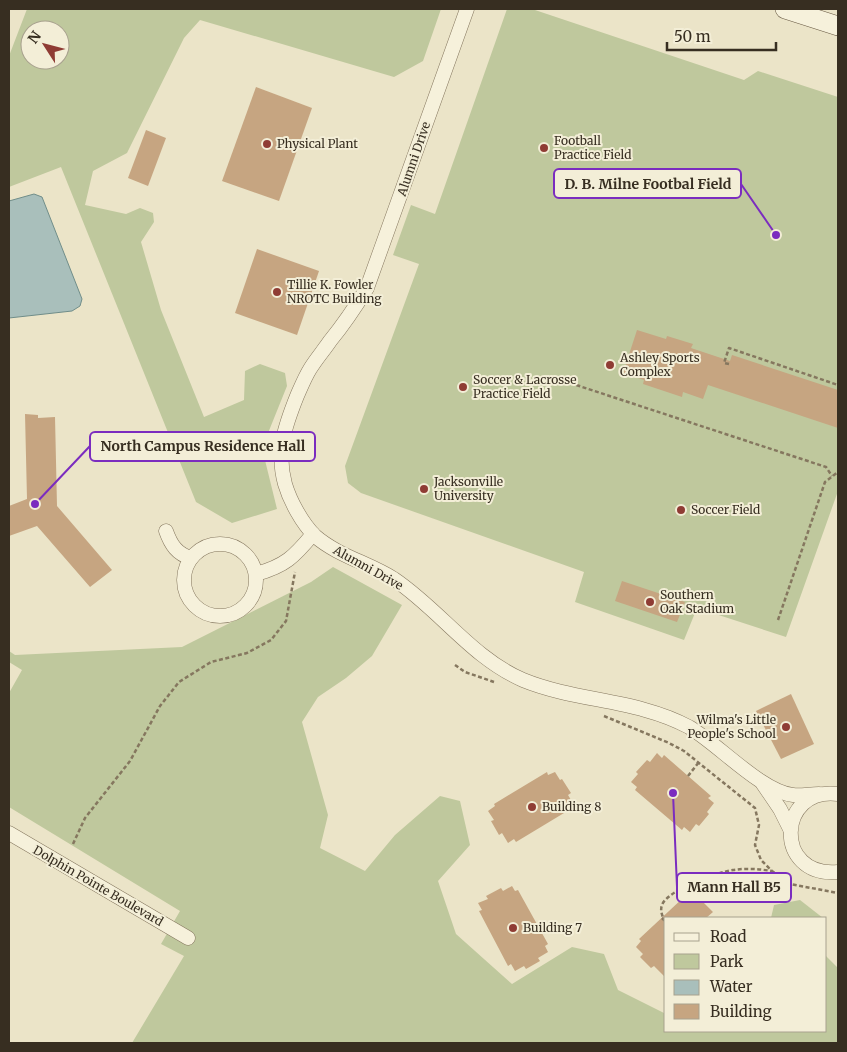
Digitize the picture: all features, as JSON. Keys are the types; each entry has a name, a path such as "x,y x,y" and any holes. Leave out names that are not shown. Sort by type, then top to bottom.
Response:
{"main road":[{"path":"785,9 838,26"}],"street":[{"name":"Alumni Drive","path":"467,9 367,288 353,312 310,368 285,425 281,465 291,500 313,534 331,548 393,578 422,600 479,654 522,679 568,693 622,703 666,717 690,728 763,784 791,795 830,792 838,794"},
{"path":"166,531 174,548 191,558"},
{"path":"256,574 288,561 313,534"},
{"path":"223,544 234,547 244,553 252,562 256,574 254,592 245,607 235,614 223,617 211,616 195,607 185,592 183,580 185,568 191,558 200,550 211,545 223,544"},
{"name":"Alumni Drive","path":"763,784 780,809 790,829 791,842 796,854 804,864 815,870 827,873 838,872"},
{"path":"790,829 794,816 800,806 809,798 819,794"},
{"name":"Dolphin Pointe Boulevard","path":"9,833 188,938"}],"path":[{"path":"729,364 724,363 729,348 838,385"},
{"path":"564,381 826,467 832,476"},
{"path":"778,620 825,482 838,472"},
{"path":"73,844 85,818 130,761 160,706 179,682 211,662 247,654 272,640 286,620 289,606 295,571 288,561"},
{"path":"455,665 465,672 503,685"},
{"path":"598,714 669,743 699,762 755,808 759,825 755,845 761,860 790,884 838,893"},
{"path":"688,776 699,762"},
{"path":"662,918 664,920 661,912 662,905 666,898 679,888 731,870 747,868 772,870"}],"green space":[{"path":"27,9 441,9 423,61 394,77 200,20 184,38 127,153 93,171 85,205 126,214 140,208 153,213 154,222 141,242 161,310 204,417 244,400 245,371 260,364 285,373 287,386 262,448 277,509 232,523 196,502 61,167 9,187 9,56 20,27 20,70 70,70 70,20 23,20"},
{"name":"Ashley Sports Complex","path":"507,9 532,9 744,80 758,71 838,97 838,491 786,637 697,608 684,640 575,602 584,572 361,493 348,483 345,466 419,264 393,255 411,205 435,214"},
{"path":"333,567 402,605 372,656 346,678 318,697 302,722 328,815 320,848 365,871 395,835 440,796 460,801 470,845 438,881 456,934 512,984 572,947 604,954 618,990 664,1013 664,1032 827,1032 827,957 838,968 838,1043 132,1043 184,956 161,944 180,911 9,807 9,693 22,670 9,662 9,651 15,655 182,647 311,582"},
{"path":"800,900 822,917 771,917 774,905"}],"water":[{"path":"34,194 42,197 82,299 80,306 72,311 9,318 9,201"}],"building":[{"name":"Physical Plant","path":"256,87 312,108 279,201 222,181"},
{"path":"146,130 166,138 148,186 128,178"},
{"name":"Tillie K. Fowler NROTC Building","path":"257,249 319,271 297,335 235,313"},
{"path":"637,330 666,339 667,336 693,344 691,348 730,361 732,355 838,390 838,428 708,385 703,399 683,392 682,397 643,384 644,380 623,373"},
{"path":"25,414 38,415 38,418 55,417 57,506 112,570 90,587 37,526 9,536 9,506 27,499"},
{"name":"Southern Oak Stadium","path":"622,581 685,602 677,622 615,601"},
{"name":"Wilma's Little People's School","path":"791,694 814,744 781,759 756,711"},
{"path":"657,753 662,758 664,755 711,796 708,798 714,803 707,812 709,814 699,826 696,824 690,832 684,827 682,830 635,790 637,787 631,782 638,774 636,772 647,760 650,762"},
{"name":"Building 8","path":"547,772 548,775 555,772 560,780 562,779 571,793 568,795 574,805 568,808 569,810 516,842 514,839 508,843 502,833 499,835 491,821 494,820 488,811 495,806 494,804"},
{"name":"Building 7","path":"512,886 515,891 518,890 548,944 545,946 548,952 538,958 540,961 526,969 524,966 515,971 511,964 508,966 479,911 482,910 478,903 488,899 486,896 501,888 503,891"},
{"path":"692,894 699,902 701,900 713,912 707,917 664,917 664,976 654,966 651,968 640,957 643,954 636,947 641,941 639,939 684,897 687,899"}],"place":[{"name":"Physical Plant","path":"267,144"},
{"name":"Football Practice Field","path":"544,148"},
{"name":"D. B. Milne Footbal Field","path":"776,235"},
{"name":"Tillie K. Fowler NROTC Building","path":"277,292"},
{"name":"Ashley Sports Complex","path":"610,365"},
{"name":"Soccer & Lacrosse Practice Field","path":"463,387"},
{"name":"Jacksonville University","path":"424,489"},
{"name":"North Campus Residence Hall","path":"35,504"},
{"name":"Soccer Field","path":"681,510"},
{"name":"Southern Oak Stadium","path":"650,602"},
{"name":"Wilma's Little People's School","path":"786,727"},
{"name":"Mann Hall B5","path":"673,793"},
{"name":"Building 8","path":"532,807"},
{"name":"Building 7","path":"513,928"}]}
